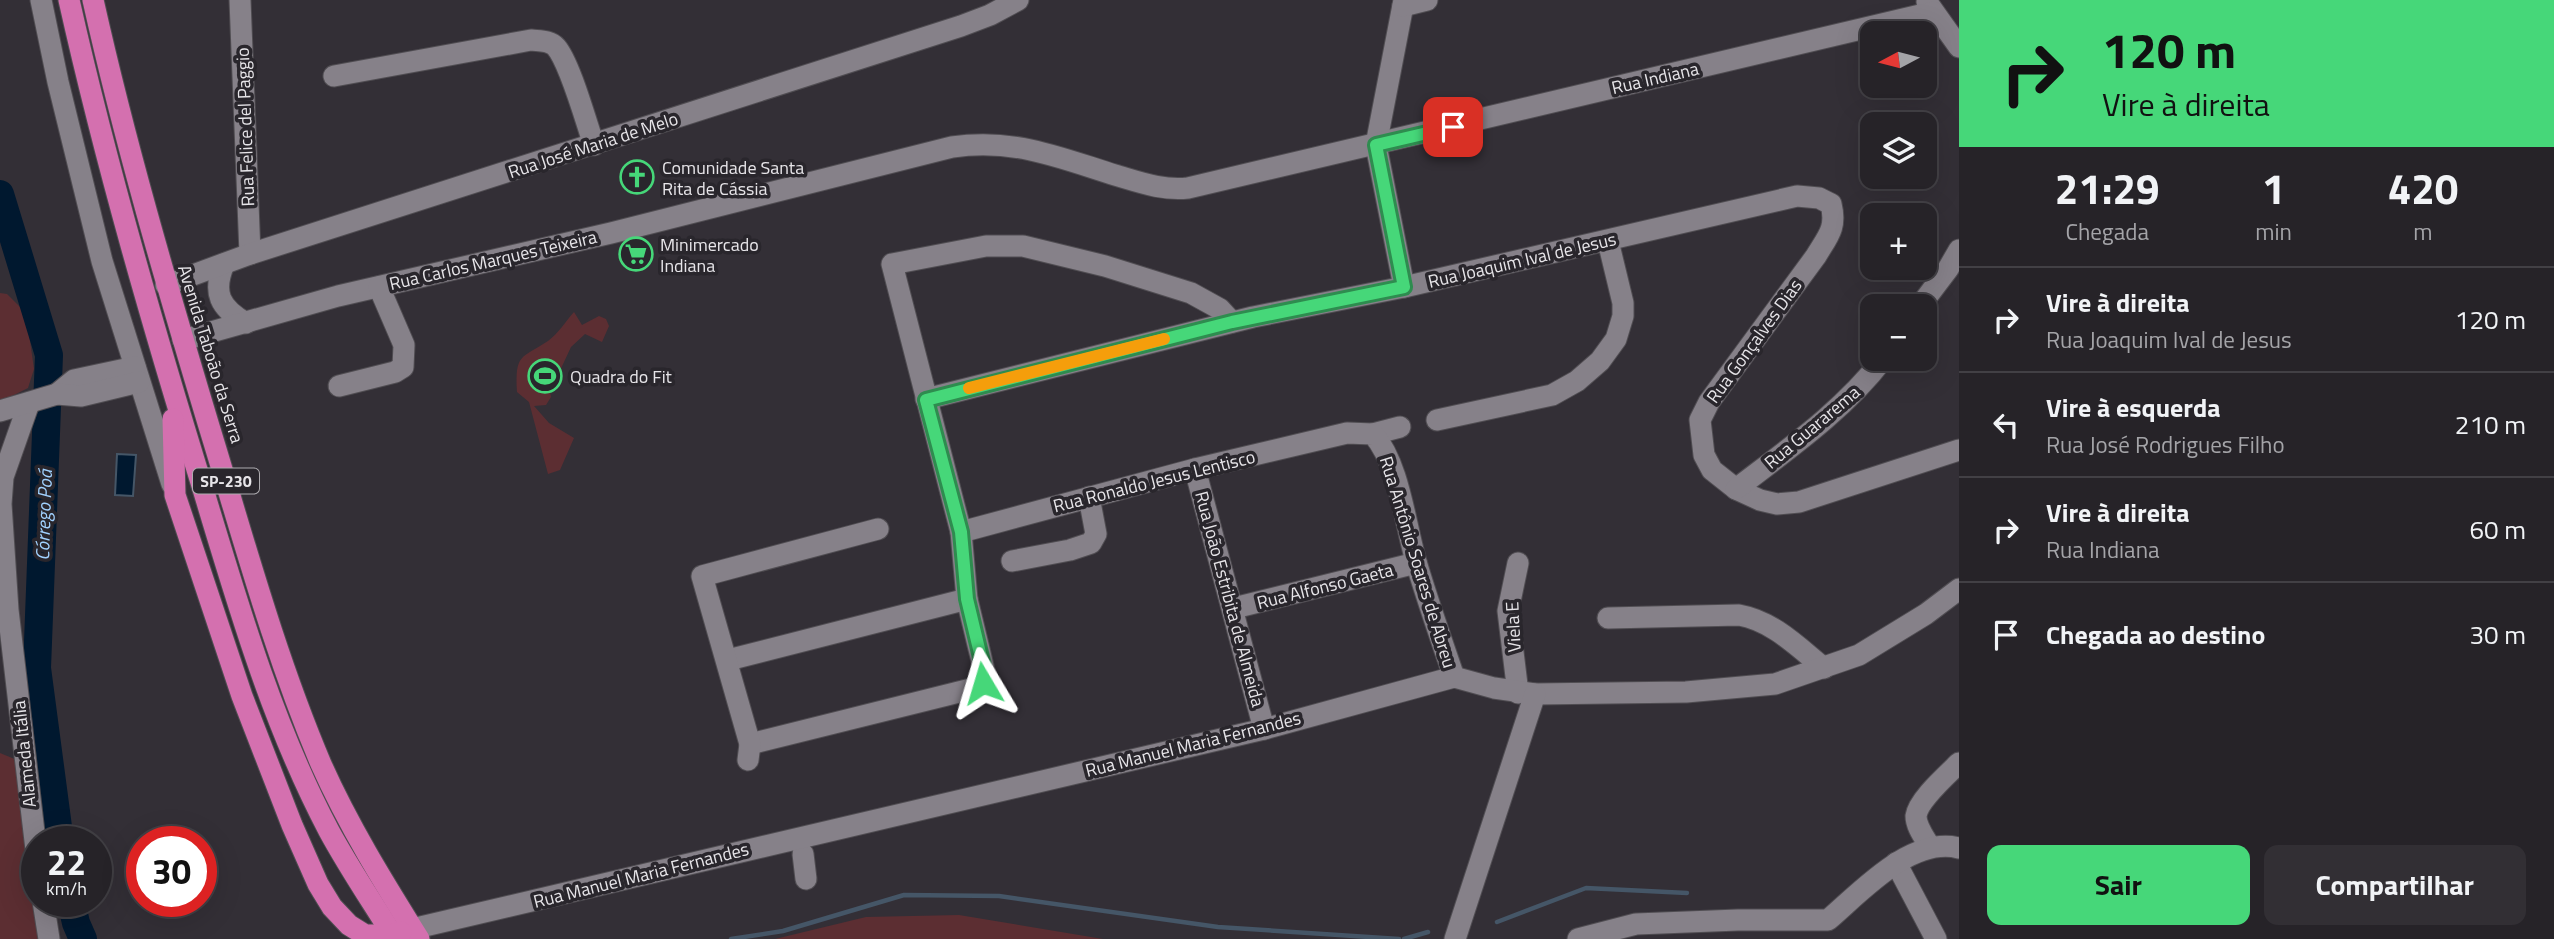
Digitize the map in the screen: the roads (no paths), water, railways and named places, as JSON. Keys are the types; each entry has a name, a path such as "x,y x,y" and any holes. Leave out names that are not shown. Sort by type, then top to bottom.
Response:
{"highway":[{"name":"SP-230","path":"69,0 120,209 255,660 329,832 405,936"},
{"name":"Avenida Taboão da Serra","path":"93,0 111,82 166,285 268,623 322,766 405,936"},
{"path":"173,392 175,495 242,696 292,825 318,884 332,907 349,925 365,935 405,936"}],"street":[{"path":"41,0 96,238 175,495"},
{"name":"Rua Felice del Paggio","path":"240,0 250,254"},
{"name":"Rua José Maria de Melo","path":"166,285 250,254 961,26 1018,0"},
{"path":"1404,287 1376,145 1403,3 1427,0"},
{"path":"1929,6 1959,47"},
{"name":"Rua Indiana","path":"1376,145 1929,6"},
{"path":"334,76 531,40 547,41 556,46 565,61 594,145"},
{"name":"Rua Carlos Marques Teixeira","path":"183,340 379,287 611,233 925,154 972,145 998,144 1026,148 1152,186 1176,190 1376,145"},
{"name":"Rua Joaquim Ival de Jesus","path":"926,400 1232,322 1404,287 1797,196 1819,198 1831,204"},
{"name":"Rua Gonçalves Dias","path":"1831,204 1835,219 1826,239 1709,402 1700,421 1704,455 1712,470 1736,489 1777,504 1799,502 1959,450"},
{"path":"1437,420 1552,395 1600,361 1616,339 1623,316 1623,303 1608,241"},
{"path":"878,529 702,576 728,660 749,752 971,689 983,683 985,674 967,599 961,532 892,264 986,246 1023,246 1105,266 1191,293 1220,309 1232,322"},
{"path":"1929,294 1959,250"},
{"path":"224,264 218,279 222,303 231,314 246,323"},
{"path":"339,386 395,372 403,367 404,345 379,287"},
{"name":"Rua Guararema","path":"1736,489 1814,429 1863,385 1874,371"},
{"path":"0,411 43,399 81,396 137,374"},
{"name":"Alameda Itália","path":"33,826 9,623 1,504 3,477 43,399"},
{"path":"1373,434 1401,427"},
{"name":"Rua Ronaldo Jesus Lentisco","path":"961,532 1195,469 1347,433"},
{"name":"Rua Antônio Soares de Abreu","path":"1347,433 1373,434 1381,443 1392,468 1416,564 1454,677"},
{"name":"Rua João Estribita de Almeida","path":"1195,469 1264,729"},
{"path":"1012,561 1070,550 1091,543 1096,534 1089,497"},
{"name":"Viela E","path":"1518,562 1508,611 1527,694"},
{"name":"Rua Alfonso Gaeta","path":"1234,608 1416,564"},
{"name":"Rua Manuel Maria Fernandes","path":"405,936 765,839 1264,729 1454,677 1527,694 1734,689 1775,684 1859,655 1926,614 1959,589"},
{"path":"728,660 967,599"},
{"path":"1608,618 1739,615 1755,618 1772,627 1824,668"},
{"path":"1455,939 1527,694"},
{"path":"1930,848 1918,826 1916,816 1920,804 1959,763"},
{"path":"1578,939 1738,919 1833,930 1896,863 1930,848 1946,845 1959,848"},
{"path":"803,855 806,879"},
{"path":"1896,863 1936,939"},
{"path":"46,917 49,939"},
{"path":"1738,919 1748,939"}],"water":[{"path":"117,454 136,455 133,496 115,495"}],"waterway":[{"name":"Córrego Poá","path":"0,194 49,355 37,668 58,826"},
{"path":"1497,922 1586,888 1687,893"},
{"path":"731,939 783,931 904,895 999,896 1218,927 1399,939"},
{"name":"Córrego Poá","path":"75,917 83,939"},
{"path":"1404,939 1428,932"}],"place":[{"name":"Comunidade Santa Rita de Cássia","path":"637,177"},
{"name":"Minimercado Indiana","path":"636,254"},
{"name":"Quadra do Fit","path":"545,376"}]}
